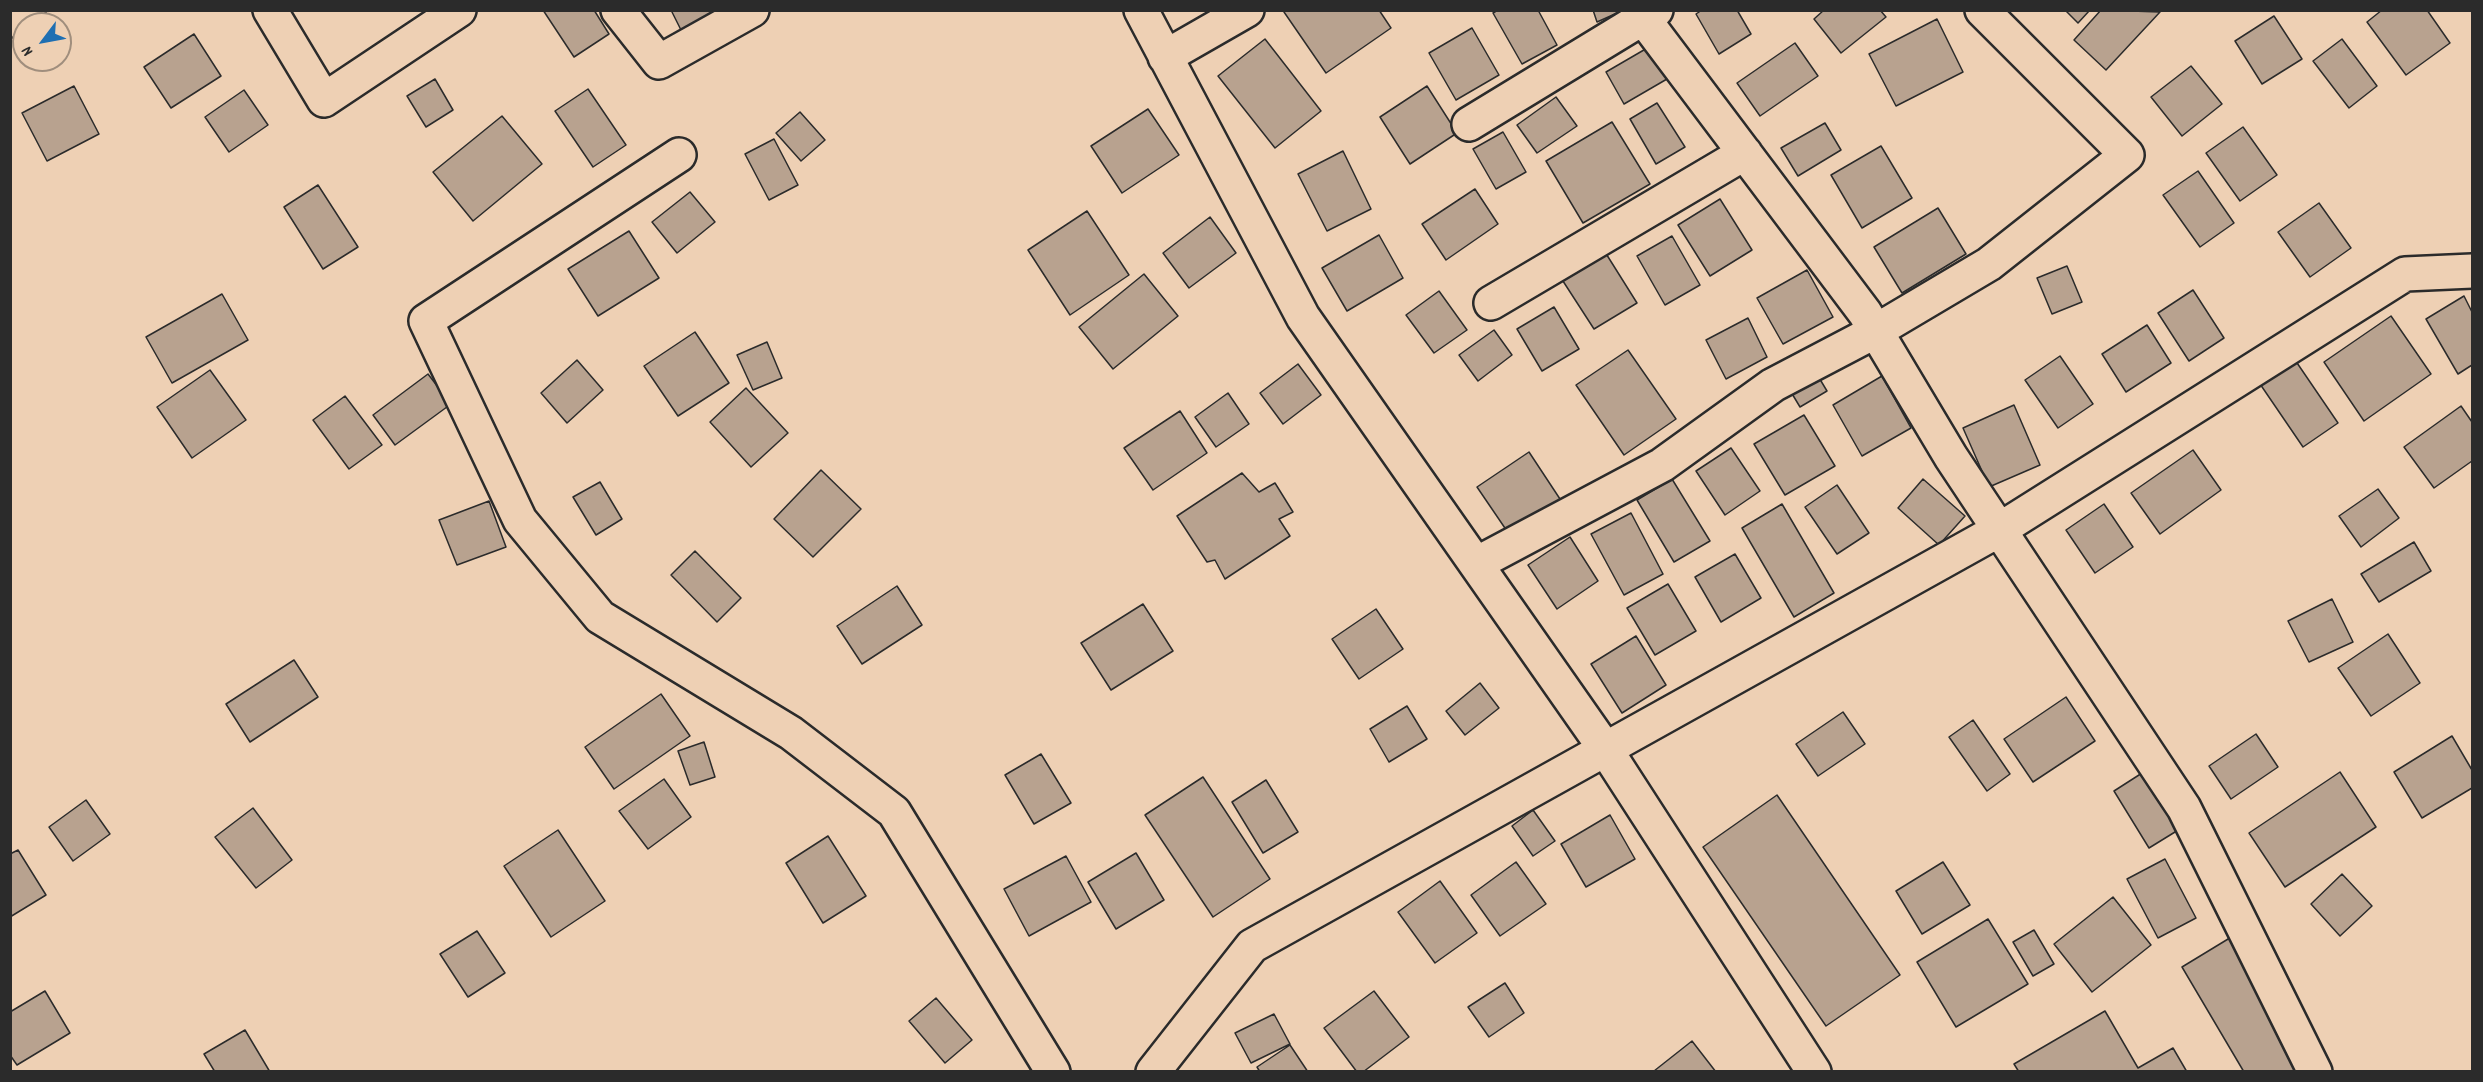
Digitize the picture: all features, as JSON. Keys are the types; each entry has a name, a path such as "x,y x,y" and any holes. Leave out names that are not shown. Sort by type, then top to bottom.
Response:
{"street":[{"path":"10,20 28,10"},
{"path":"270,10 324,100 459,10"},
{"path":"618,10 659,62 752,10"},
{"path":"1141,10 1303,317 1606,750 1814,1071"},
{"path":"1166,57 1247,10"},
{"path":"1476,564 1662,465 1773,384 1876,332 1989,264 2127,155 1982,10"},
{"path":"1469,124 1650,14 1745,153 1865,313 1951,457 2184,808 2315,1071"},
{"path":"1491,303 1745,153"},
{"path":"679,155 426,321 520,520 600,617 791,733 894,812 1053,1071"},
{"path":"1153,1071 1252,946 1999,530 2405,274 2472,271"}],"building":[{"path":"543,10 594,10 609,34 574,57"},
{"path":"671,10 718,10 681,30"},
{"path":"1286,10 1379,10 1391,28 1326,73 1284,12"},
{"path":"1498,10 1538,10 1557,45 1522,64 1493,13"},
{"path":"1593,10 1624,10 1597,22"},
{"path":"1702,10 1737,10 1751,34 1719,54 1696,14"},
{"path":"1824,10 1880,10 1886,17 1841,53 1814,19"},
{"path":"2065,10 2090,10 2078,23"},
{"path":"2101,10 2160,12 2106,70 2074,40"},
{"path":"2382,10 2427,10 2450,43 2406,75 2367,22"},
{"path":"2274,16 2302,59 2262,84 2235,41"},
{"path":"1937,19 1963,72 1896,106 1869,54"},
{"path":"1472,28 1499,75 1456,100 1429,53"},
{"path":"194,34 221,76 171,108 144,67"},
{"path":"1265,39 1321,111 1275,148 1218,76"},
{"path":"2342,39 2377,86 2349,108 2313,61"},
{"path":"1795,43 1818,76 1760,116 1737,83"},
{"path":"1649,47 1667,79 1624,104 1606,72"},
{"path":"2191,66 2222,104 2182,136 2151,97"},
{"path":"435,79 453,110 426,127 407,96"},
{"path":"74,86 99,134 47,161 22,113"},
{"path":"1427,86 1457,133 1410,164 1380,117"},
{"path":"588,89 626,145 593,167 555,111"},
{"path":"244,90 268,125 229,152 205,117"},
{"path":"1556,97 1577,126 1537,153 1517,125"},
{"path":"1657,103 1685,147 1656,164 1630,119"},
{"path":"1148,109 1179,155 1122,193 1091,146"},
{"path":"800,112 825,140 801,161 776,133"},
{"path":"502,116 542,164 473,221 433,172"},
{"path":"1612,122 1650,184 1583,223 1546,161"},
{"path":"1825,123 1841,150 1798,176 1781,148"},
{"path":"2243,127 2277,175 2240,201 2206,153"},
{"path":"1503,132 1526,172 1496,189 1473,149"},
{"path":"774,139 798,185 769,200 745,154"},
{"path":"1881,146 1912,198 1862,228 1831,175"},
{"path":"1343,151 1371,209 1327,231 1298,174"},
{"path":"2198,171 2234,223 2200,247 2163,195"},
{"path":"318,185 358,247 323,269 284,207"},
{"path":"1475,189 1498,224 1446,260 1422,224"},
{"path":"690,192 715,222 677,253 652,222"},
{"path":"1720,199 1752,250 1710,276 1678,225"},
{"path":"2319,203 2351,248 2310,277 2278,232"},
{"path":"1938,208 1966,254 1902,293 1874,247"},
{"path":"1087,211 1129,275 1070,315 1028,250"},
{"path":"1210,217 1236,253 1189,288 1163,253"},
{"path":"629,231 659,278 598,316 568,269"},
{"path":"1379,235 1403,278 1347,311 1322,268"},
{"path":"1672,236 1700,285 1665,305 1637,256"},
{"path":"1605,252 1637,303 1594,329 1561,278"},
{"path":"2067,266 2082,302 2052,314 2037,278"},
{"path":"1807,270 1833,317 1783,344 1757,298"},
{"path":"1144,274 1178,316 1113,369 1079,327"},
{"path":"2193,290 2224,338 2189,361 2158,313"},
{"path":"1439,291 1467,330 1434,353 1406,315"},
{"path":"222,294 248,340 172,383 146,337"},
{"path":"2464,296 2472,312 2472,365 2458,374 2426,319"},
{"path":"1554,307 1579,349 1542,371 1517,329"},
{"path":"2391,316 2431,374 2364,421 2324,362"},
{"path":"1748,318 1767,357 1726,379 1706,340"},
{"path":"2147,325 2171,363 2126,392 2102,354"},
{"path":"1494,330 1512,355 1478,381 1459,355"},
{"path":"695,332 729,383 678,416 644,366"},
{"path":"767,342 782,378 753,390 737,355"},
{"path":"1628,350 1676,419 1624,455 1576,385"},
{"path":"2060,356 2093,404 2058,428 2025,380"},
{"path":"2293,357 2338,423 2303,447 2258,381"},
{"path":"577,360 603,390 567,423 541,393"},
{"path":"1298,364 1321,395 1283,424 1260,393"},
{"path":"210,370 246,420 192,458 157,407"},
{"path":"1815,371 1827,391 1800,407 1788,387"},
{"path":"428,374 451,404 395,445 373,415"},
{"path":"1882,376 1911,428 1862,456 1833,405"},
{"path":"746,388 788,433 751,467 710,422"},
{"path":"1228,393 1249,424 1216,447 1195,417"},
{"path":"345,396 382,445 349,469 313,420"},
{"path":"2014,405 2040,465 1989,487 1963,428"},
{"path":"2461,406 2472,422 2472,461 2434,488 2404,447"},
{"path":"1180,411 1207,453 1153,490 1124,448"},
{"path":"1804,415 1835,466 1785,495 1754,444"},
{"path":"1731,448 1760,491 1725,515 1696,471"},
{"path":"2193,450 2221,490 2160,534 2131,493"},
{"path":"1529,452 1560,499 1509,534 1477,487"},
{"path":"821,470 861,509 813,557 774,519"},
{"path":"1242,473 1259,492 1275,483 1293,512 1279,519 1290,536 1225,579 1215,560 1207,562 1177,516"},
{"path":"1672,479 1710,541 1674,562 1637,500"},
{"path":"1923,479 1965,516 1939,545 1898,508"},
{"path":"600,482 622,519 596,535 573,497"},
{"path":"1837,485 1869,533 1837,554 1805,507"},
{"path":"2378,489 2399,518 2361,547 2339,516"},
{"path":"489,501 506,547 457,565 439,520"},
{"path":"1782,504 1834,593 1794,617 1742,528"},
{"path":"2104,504 2133,547 2095,573 2066,530"},
{"path":"1631,513 1663,574 1624,595 1591,534"},
{"path":"1570,537 1598,581 1557,609 1528,565"},
{"path":"2414,542 2431,571 2379,602 2361,574"},
{"path":"695,551 741,598 717,622 671,575"},
{"path":"1735,554 1761,598 1721,622 1695,577"},
{"path":"1668,584 1696,631 1655,655 1627,608"},
{"path":"897,586 922,625 862,664 837,626"},
{"path":"2332,599 2353,642 2309,662 2288,621"},
{"path":"1143,604 1173,651 1111,690 1081,643"},
{"path":"1376,609 1403,649 1359,679 1332,639"},
{"path":"2388,634 2420,683 2371,716 2338,668"},
{"path":"1636,636 1666,685 1622,713 1591,664"},
{"path":"294,660 318,697 250,742 226,704"},
{"path":"1480,683 1499,708 1465,735 1446,711"},
{"path":"661,694 690,736 614,789 585,747"},
{"path":"2066,697 2095,741 2033,782 2004,739"},
{"path":"1407,706 1427,739 1389,762 1370,729"},
{"path":"1843,712 1865,744 1818,776 1796,744"},
{"path":"1973,720 2010,774 1987,791 1949,737"},
{"path":"2256,734 2278,767 2231,799 2209,766"},
{"path":"2452,736 2472,770 2472,788 2422,818 2394,772"},
{"path":"704,742 715,777 690,785 678,751"},
{"path":"1041,754 1071,803 1034,824 1005,775"},
{"path":"2153,766 2188,824 2149,848 2114,791"},
{"path":"2340,772 2376,827 2285,887 2249,833"},
{"path":"1203,777 1270,879 1213,917 1145,815"},
{"path":"664,779 691,817 648,849 619,811"},
{"path":"1266,780 1298,832 1263,853 1232,802"},
{"path":"1777,795 1900,975 1826,1026 1703,847"},
{"path":"86,800 110,834 73,861 49,827"},
{"path":"253,808 292,860 256,888 215,837"},
{"path":"1533,810 1555,841 1533,856 1512,826"},
{"path":"1610,815 1635,859 1586,887 1561,844"},
{"path":"558,830 605,901 551,937 504,866"},
{"path":"828,836 866,896 823,923 786,863"},
{"path":"18,850 46,895 10,917 10,854"},
{"path":"1136,853 1164,900 1116,929 1088,882"},
{"path":"1066,856 1091,902 1029,936 1004,889"},
{"path":"2165,859 2196,918 2158,938 2127,879"},
{"path":"1516,862 1546,904 1500,936 1471,895"},
{"path":"1943,862 1970,905 1922,934 1896,891"},
{"path":"2342,874 2372,906 2340,936 2311,904"},
{"path":"1440,881 1477,933 1435,963 1398,912"},
{"path":"2113,897 2151,945 2092,992 2054,944"},
{"path":"1988,919 2028,984 1956,1027 1917,962"},
{"path":"2034,930 2054,964 2033,976 2013,942"},
{"path":"477,931 505,973 468,997 440,954"},
{"path":"2233,936 2312,1072 2244,1072 2182,967"},
{"path":"1505,983 1524,1013 1489,1037 1468,1007"},
{"path":"45,991 70,1033 17,1065 10,1055 10,1012"},
{"path":"1374,991 1409,1037 1363,1072 1357,1072 1324,1028"},
{"path":"936,998 972,1040 945,1063 909,1021"},
{"path":"2105,1011 2138,1068 2173,1048 2187,1072 2019,1072 2014,1064"},
{"path":"1274,1014 1290,1044 1251,1063 1235,1033"},
{"path":"245,1030 270,1072 215,1072 204,1054"},
{"path":"1692,1041 1716,1072 1654,1072 1654,1071"},
{"path":"1290,1045 1308,1072 1260,1072 1257,1067"}]}
